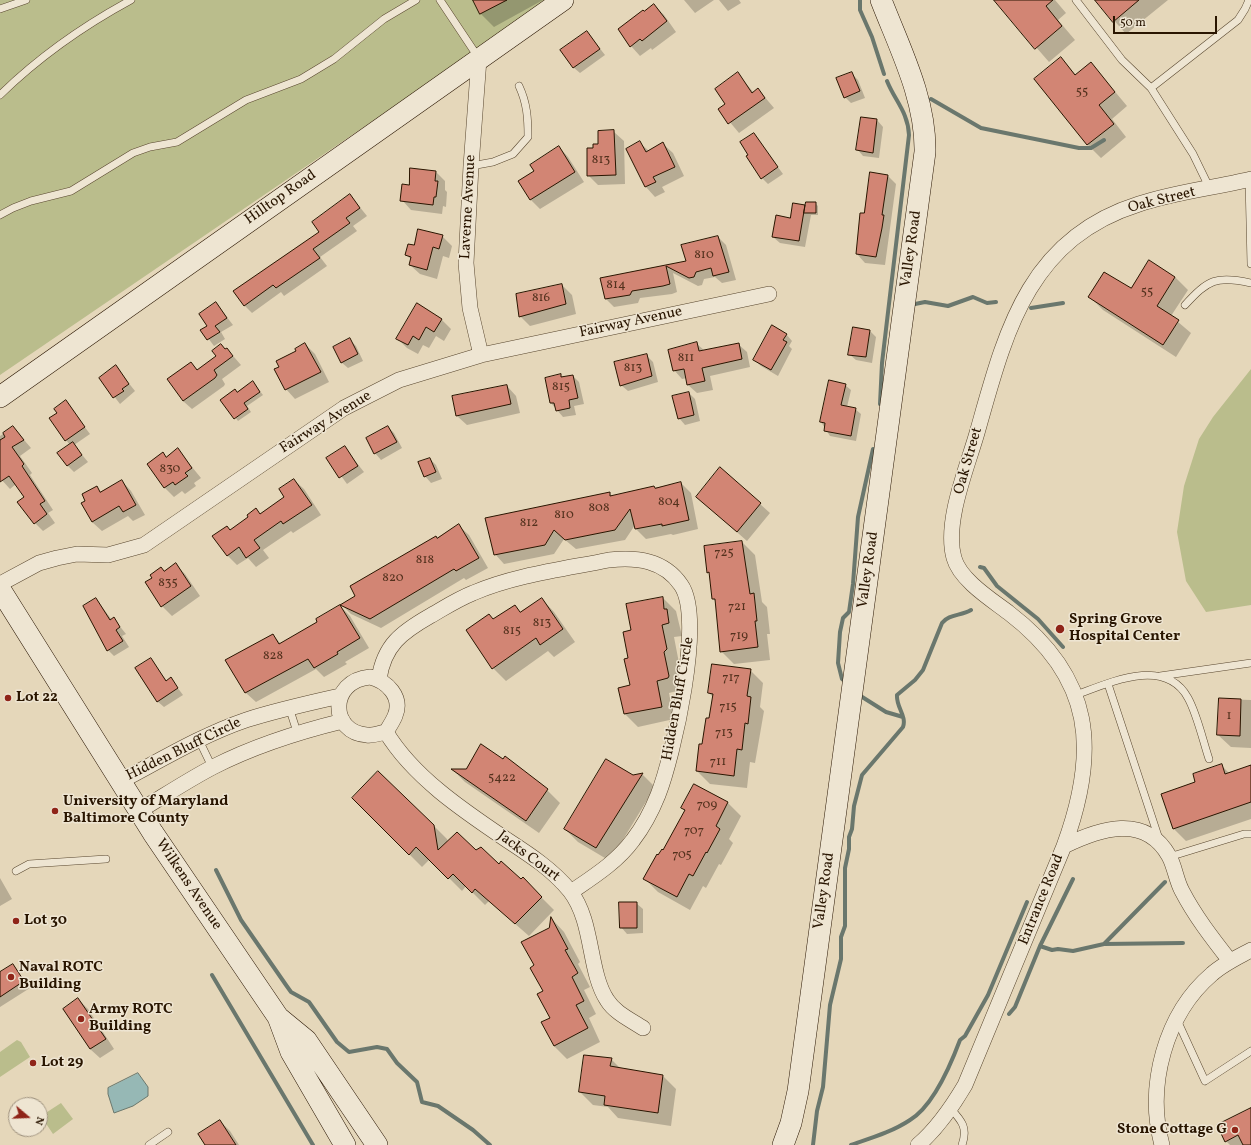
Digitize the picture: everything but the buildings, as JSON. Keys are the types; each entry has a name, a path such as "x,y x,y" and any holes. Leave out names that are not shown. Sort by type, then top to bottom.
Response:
{"street":[{"name":"Hilltop Road","path":"0,397 563,0"},
{"name":"Valley Road","path":"783,1145 791,1123 798,1091 926,152 926,130 921,107 881,0"},
{"name":"Laverne Avenue","path":"479,59 466,263 470,308 480,355"},
{"name":"Oak Street","path":"1064,846 1075,816 1083,780 1085,755 1083,721 1076,695 1065,674 1034,634 978,590 963,574 954,559 952,532 959,494 1000,351 1014,317 1031,285 1047,262 1068,242 1093,224 1117,212 1138,204 1250,180"},
{"name":"Fairway Avenue","path":"0,584 39,563 77,554 108,555 144,545 344,408 399,380 480,355 769,294"},
{"name":"Hidden Bluff Circle","path":"379,679 381,666 388,650 398,637 447,606 472,593 501,583 609,560 625,558 643,560 657,564 672,575 682,586 689,603 691,628 679,713 667,769 658,796 633,840 614,861 571,892"},
{"name":"Wilkens Avenue","path":"0,589 140,811 278,1017 291,1052 345,1145"},
{"path":"370,677 379,679 387,684 394,692 397,703 396,715 386,732 368,736 355,732 343,722 338,707 340,696 345,687 360,678 370,677"},
{"name":"Hidden Bluff Circle","path":"121,781 199,740 245,720 289,707 340,696"},
{"name":"Hidden Bluff Circle","path":"140,811 212,767 254,748 297,732 343,722"},
{"name":"Jacks Court","path":"386,732 403,755 459,808 541,863 571,892 588,932 599,983 607,1001 621,1014 643,1028"},
{"name":"Entrance Road","path":"918,1145 937,1127 951,1109 965,1085 1064,846 1086,835 1107,829 1124,828 1144,833 1160,843 1170,857 1180,888 1195,916 1230,962"},
{"path":"1162,1145 1156,1112 1158,1085 1162,1060 1182,1009 1197,988 1212,974 1251,950"},
{"name":"Wilkens Avenue","path":"278,1017 306,1040 377,1145"}],"lane":[{"path":"0,9 26,0"},
{"path":"0,95 54,48 103,15 131,0"},
{"path":"0,215 31,201 71,191 133,153 150,147 177,142 246,100 301,79 334,59 384,19 416,0"},
{"path":"440,0 479,59"},
{"path":"1076,0 1122,60 1151,88 1193,154 1210,189"},
{"path":"1151,88 1238,20 1249,0"},
{"path":"471,166 493,162 514,154 528,137 528,114 519,86"},
{"path":"1250,180 1251,264"},
{"path":"1185,305 1203,285 1225,279 1251,283"},
{"path":"1076,695 1124,678 1140,675 1156,676 1251,663"},
{"path":"1156,676 1170,680 1180,686 1188,698 1209,759"},
{"path":"1108,684 1160,843"},
{"path":"289,707 297,732"},
{"path":"199,740 212,767"},
{"path":"1170,857 1244,834 1251,834"},
{"path":"16,871 29,864 106,859"},
{"path":"1177,1020 1204,1081 1251,1051"},
{"path":"951,1109 962,1121 965,1127 962,1145"},
{"path":"148,1145 168,1132"}],"green space":[{"path":"0,0 550,0 0,375"},
{"path":"1251,369 1251,605 1206,612 1186,581 1177,532 1184,486 1199,439 1213,417"},
{"path":"17,1040 21,1042 30,1057 0,1077 0,1052"},
{"path":"61,1103 73,1119 53,1134 48,1126 48,1111"}],"water":[{"path":"138,1073 148,1087 148,1096 133,1106 114,1113 108,1094 108,1088"}],"waterway":[{"path":"860,0 860,10 872,37 884,74"},
{"path":"880,404 882,363 909,135 904,113 887,81"},
{"path":"931,99 981,128 1079,148 1091,148 1104,140"},
{"path":"915,304 925,302 948,306 973,297 987,303 996,302"},
{"path":"1031,308 1063,303"},
{"path":"847,683 842,679 838,663 840,632 843,618 849,612 853,584 858,517 873,449"},
{"path":"980,567 984,568 997,586 1038,619 1063,647"},
{"path":"813,1145 817,1111 823,1087 830,1005 841,959 841,937 845,926 845,868 849,849 849,837 852,829 854,806 862,775 903,727 904,719 898,704 897,695 915,680 923,670 942,623 948,618 971,610"},
{"path":"859,695 886,712 903,717"},
{"path":"216,870 241,920 286,985 291,992 309,1002 337,1042 349,1052 377,1047 387,1049 397,1063 417,1082 422,1102 438,1106 473,1130 490,1145"},
{"path":"1009,1014 1015,1007 1040,946 1073,879"},
{"path":"1104,944 1165,882"},
{"path":"851,1145 896,1128 910,1120 918,1114 934,1095 952,1061 960,1040 965,1036 988,995 1027,902"},
{"path":"1040,946 1052,950 1058,949 1073,951 1104,944 1183,943"},
{"path":"212,975 313,1145"}],"place":[{"name":"Spring Grove Hospital Center","path":"1060,629"},
{"name":"Lot 22","path":"8,698"},
{"name":"University of Maryland Baltimore County","path":"55,811"},
{"name":"Lot 30","path":"16,921"},
{"name":"Naval ROTC Building","path":"11,977"},
{"name":"Army ROTC Building","path":"81,1019"},
{"name":"Lot 29","path":"33,1063"},
{"name":"Stone Cottage G","path":"1235,1130"}]}
